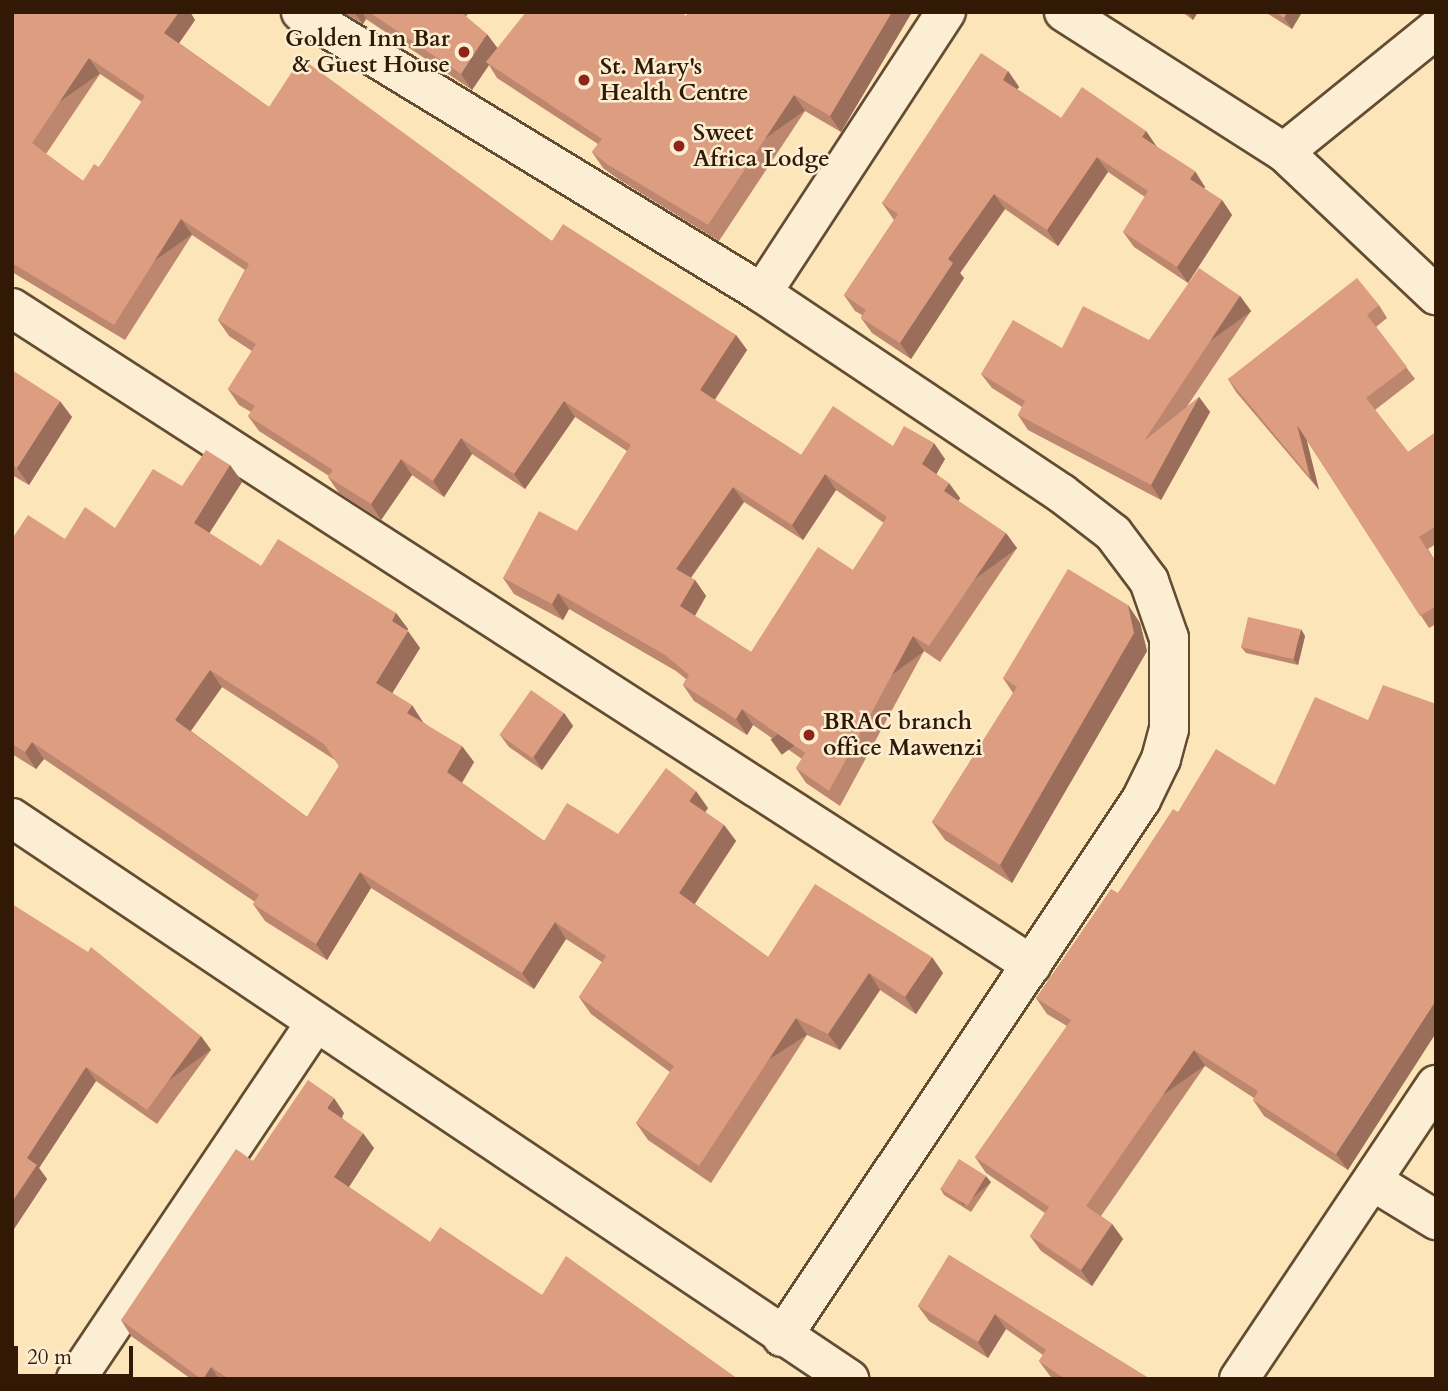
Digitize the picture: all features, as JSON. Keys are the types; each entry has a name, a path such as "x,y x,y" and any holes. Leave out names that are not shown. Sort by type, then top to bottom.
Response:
{"street":[{"path":"301,12 762,293 1061,493 1113,533 1149,581 1168,638 1169,729 1161,758 1032,965 782,1337"},
{"path":"762,293 946,12"},
{"path":"1064,12 1284,152 1436,295"},
{"path":"1284,152 1436,29"},
{"path":"12,308 1032,965"},
{"path":"12,818 314,1025 849,1379"},
{"path":"76,1379 314,1025"},
{"path":"1239,1379 1374,1182 1436,1085"},
{"path":"1374,1182 1436,1220"}],"building":[{"path":"12,12 179,12 164,33 269,107 301,58 552,241 563,224 736,335 700,390 801,455 833,406 893,446 904,426 934,443 922,464 949,483 944,491 1006,533 929,646 913,636 829,791 796,768 805,753 742,709 736,719 683,685 689,675 665,655 558,593 552,604 503,578 539,511 577,531 631,445 564,401 514,474 461,438 433,481 401,459 371,504 328,477 333,470 248,416 255,406 228,389 256,344 218,320 249,264 181,219 114,325 12,263","holes":["89,58 145,96 99,167 94,164 83,181 32,143","825,474 887,517 853,570 818,547 751,652 680,606 695,580 676,569 733,487 792,525"]},
{"path":"369,12 461,12 487,34 461,74"},
{"path":"526,12 681,12 686,16 689,12 892,12 830,116 794,95 708,225 607,164 592,152 602,139 486,62"},
{"path":"1275,12 1287,12 1284,18"},
{"path":"981,53 1008,71 1003,80 1061,118 1082,87 1146,131 1142,137 1195,171 1190,179 1222,200 1177,267 1123,232 1148,191 1097,157 1047,230 994,194 948,259 953,263 900,343 861,318 866,310 844,295 898,214 882,203"},
{"path":"1199,268 1240,296 1144,441 1199,397 1151,485 1018,415 1025,401 981,374 1013,320 1062,348 1083,306 1149,340"},
{"path":"1357,278 1379,305 1367,315 1407,367 1366,398 1408,452 1436,432 1436,526 1419,537 1436,563 1436,606 1420,616 1297,425 1310,477 1228,379"},
{"path":"12,370 60,401 17,468 12,465"},
{"path":"206,450 230,465 194,523 261,566 278,539 396,613 392,621 408,631 376,683 412,705 407,713 462,746 447,772 544,841 567,803 618,834 666,768 696,791 689,801 724,825 679,893 768,957 815,884 932,957 905,997 869,973 828,1034 796,1018 699,1166 636,1123 674,1066 579,997 606,956 555,922 522,973 360,872 316,944 253,904 259,895 32,742 25,752 12,744 12,539 28,515 65,539 85,507 115,528 153,469 182,486","holes":["210,670 324,744 339,766 307,817 175,720"]},
{"path":"1068,569 1128,605 1134,633 1000,865 932,822 1017,687 1003,678"},
{"path":"1248,617 1301,629 1294,659 1241,647"},
{"path":"1383,685 1436,704 1436,1000 1336,1154 1253,1100 1258,1091 1194,1050 1086,1206 1112,1224 1081,1270 1030,1236 1049,1207 975,1157 1071,1020 1036,998 1111,889 1118,893 1173,809 1178,812 1216,749 1275,785 1315,697 1368,720"},
{"path":"531,690 564,713 532,758 499,735"},
{"path":"12,904 88,952 91,947 201,1036 147,1110 86,1067 27,1158 37,1165 12,1202"},
{"path":"308,1080 334,1098 327,1108 363,1133 334,1177 430,1242 440,1227 542,1295 566,1256 738,1379 229,1379 211,1367 201,1379 121,1320 236,1149 253,1161"},
{"path":"959,1159 986,1176 968,1206 940,1189"},
{"path":"949,1255 1150,1379 1065,1379 1039,1361 1046,1350 995,1314 978,1342 918,1306"}],"place":[{"name":"Golden Inn Bar & Guest House","path":"464,52"},
{"name":"St. Mary's Health Centre","path":"584,80"},
{"name":"Sweet Africa Lodge","path":"679,146"},
{"name":"BRAC branch office Mawenzi","path":"809,735"}]}
